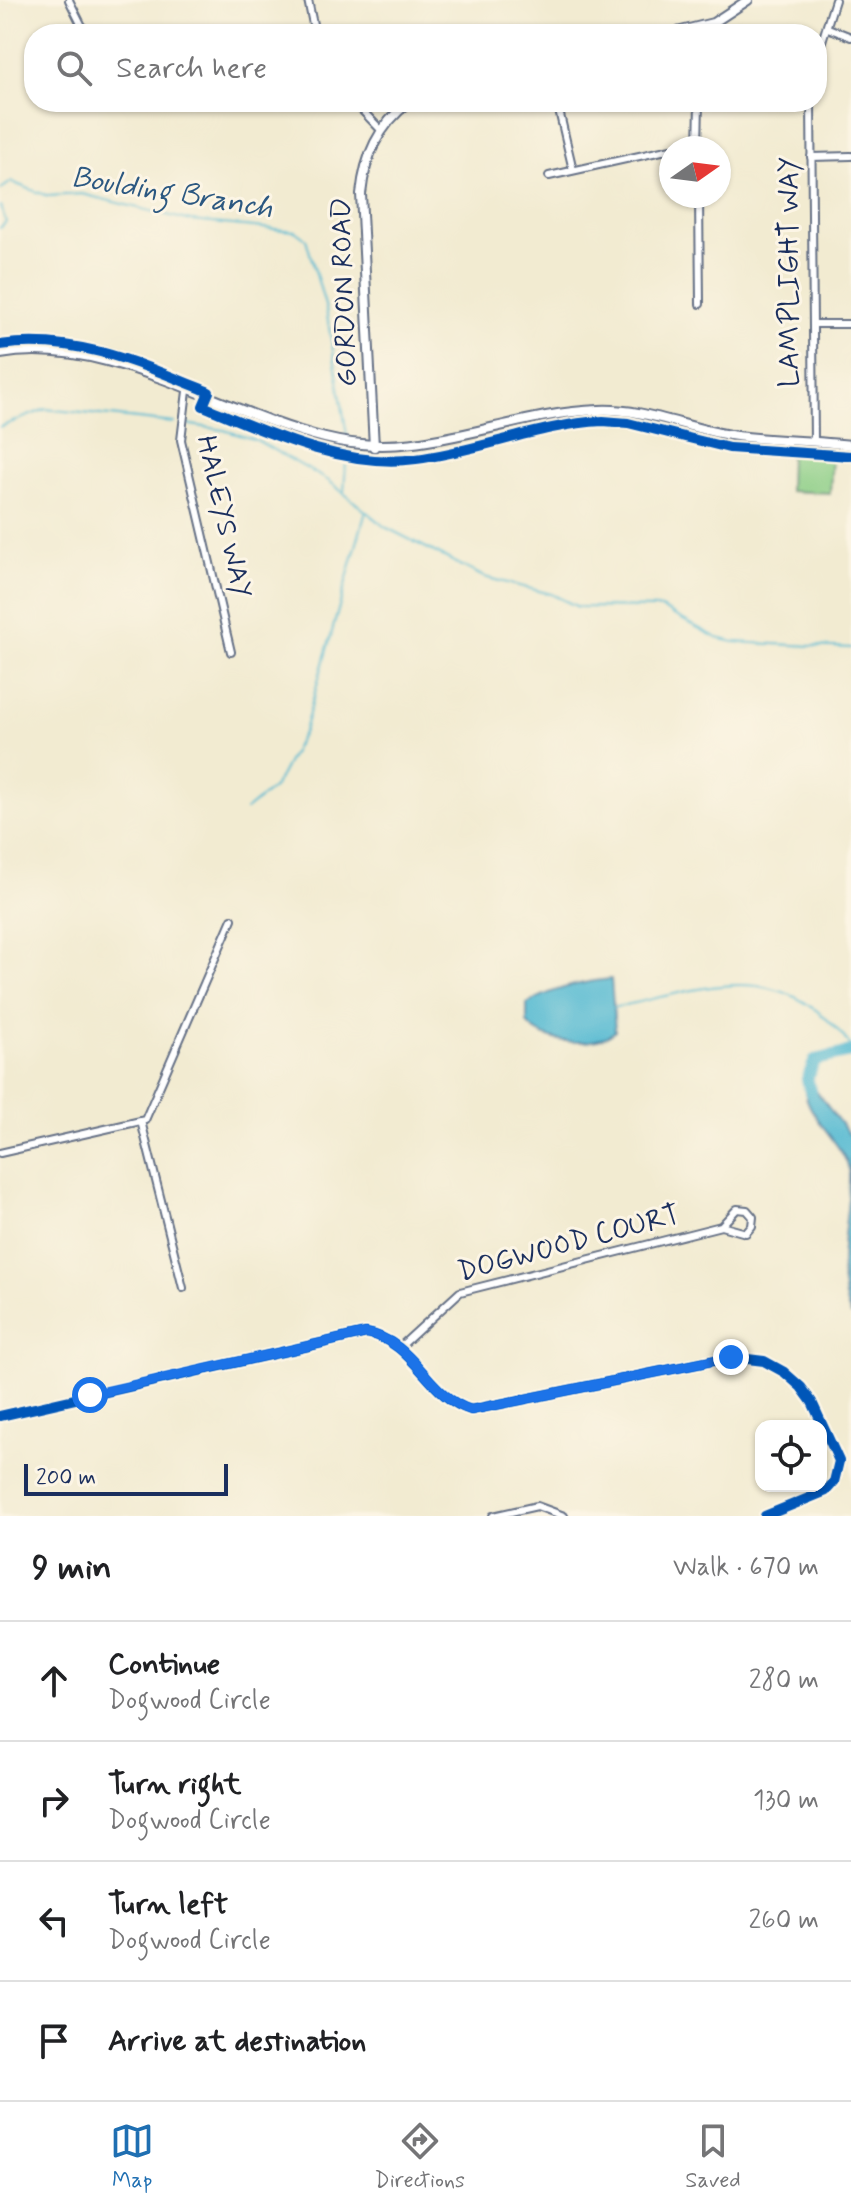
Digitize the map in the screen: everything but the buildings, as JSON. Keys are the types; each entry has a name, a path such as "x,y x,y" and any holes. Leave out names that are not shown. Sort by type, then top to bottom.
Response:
{"street":[{"path":"69,0 81,24"},
{"path":"308,0 312,24"},
{"path":"709,24 748,0"},
{"path":"835,0 828,28 851,37"},
{"path":"364,112 381,130"},
{"name":"GORDON ROAD","path":"374,447 360,206 365,168 381,130 399,112"},
{"path":"559,112 573,170"},
{"path":"698,136 699,112"},
{"name":"LAMPLIGHT WAY","path":"811,112 814,442"},
{"path":"549,176 659,152"},
{"path":"811,157 851,156"},
{"path":"699,208 700,304"},
{"path":"813,324 851,324"},
{"path":"0,354 43,350 81,354 283,426 374,447 407,446 568,413 611,410 729,435 851,445"},
{"name":"HALEYS WAY","path":"187,391 181,419 181,440 231,652"},
{"path":"183,1288 141,1121 232,919"},
{"path":"0,1153 141,1121"},
{"name":"DOGWOOD COURT","path":"400,1347 460,1292 721,1226 746,1233 752,1226 753,1217 747,1210 737,1209 721,1226"},
{"path":"0,1416 366,1333 381,1336 400,1347 449,1397 471,1410 731,1357 774,1366 793,1379 812,1402 839,1461 834,1482 826,1491 765,1516"},
{"path":"493,1516 537,1506 564,1516"}],"green space":[{"path":"790,453 832,455 830,493 789,491"}],"water":[{"path":"611,979 615,1031 607,1037 583,1042 557,1040 534,1030 527,1023 527,1004 537,998 568,987"},
{"path":"807,1079 851,1137 851,1316 845,1298 842,1262 849,1170 838,1147 813,1113 805,1090"}],"waterway":[{"name":"Boulding Branch","path":"0,190 11,182 48,196 82,194 191,221 295,231 306,239 326,309 348,441"},
{"name":"Boulding Branch","path":"0,206 6,222 0,228"},
{"path":"0,427 46,409 174,423"},
{"name":"Boulding Branch","path":"185,424 224,430 256,440 329,481 385,527 484,577 551,594 578,607 661,608 717,638 734,642 851,648"},
{"name":"Boulding Branch","path":"344,492 347,447"},
{"path":"246,810 275,786 304,731 366,511"},
{"path":"611,1008 710,987 740,985 769,988 797,998 824,1017 851,1046"},
{"path":"811,1093 807,1079 815,1060 851,1052"}],"cycle path":[{"path":"0,345 55,344 133,362 209,392 203,406 307,446 362,459 416,459 556,427 603,421 628,423 729,448 851,456"},
{"path":"0,1416 366,1333 383,1338 397,1347 443,1394 471,1410 731,1357 764,1361 784,1372 801,1387 812,1402 839,1461 834,1482 826,1491 765,1516"}],"route":[{"path":"90,1395 366,1333 395,1343 449,1397 471,1410 731,1357"}]}
